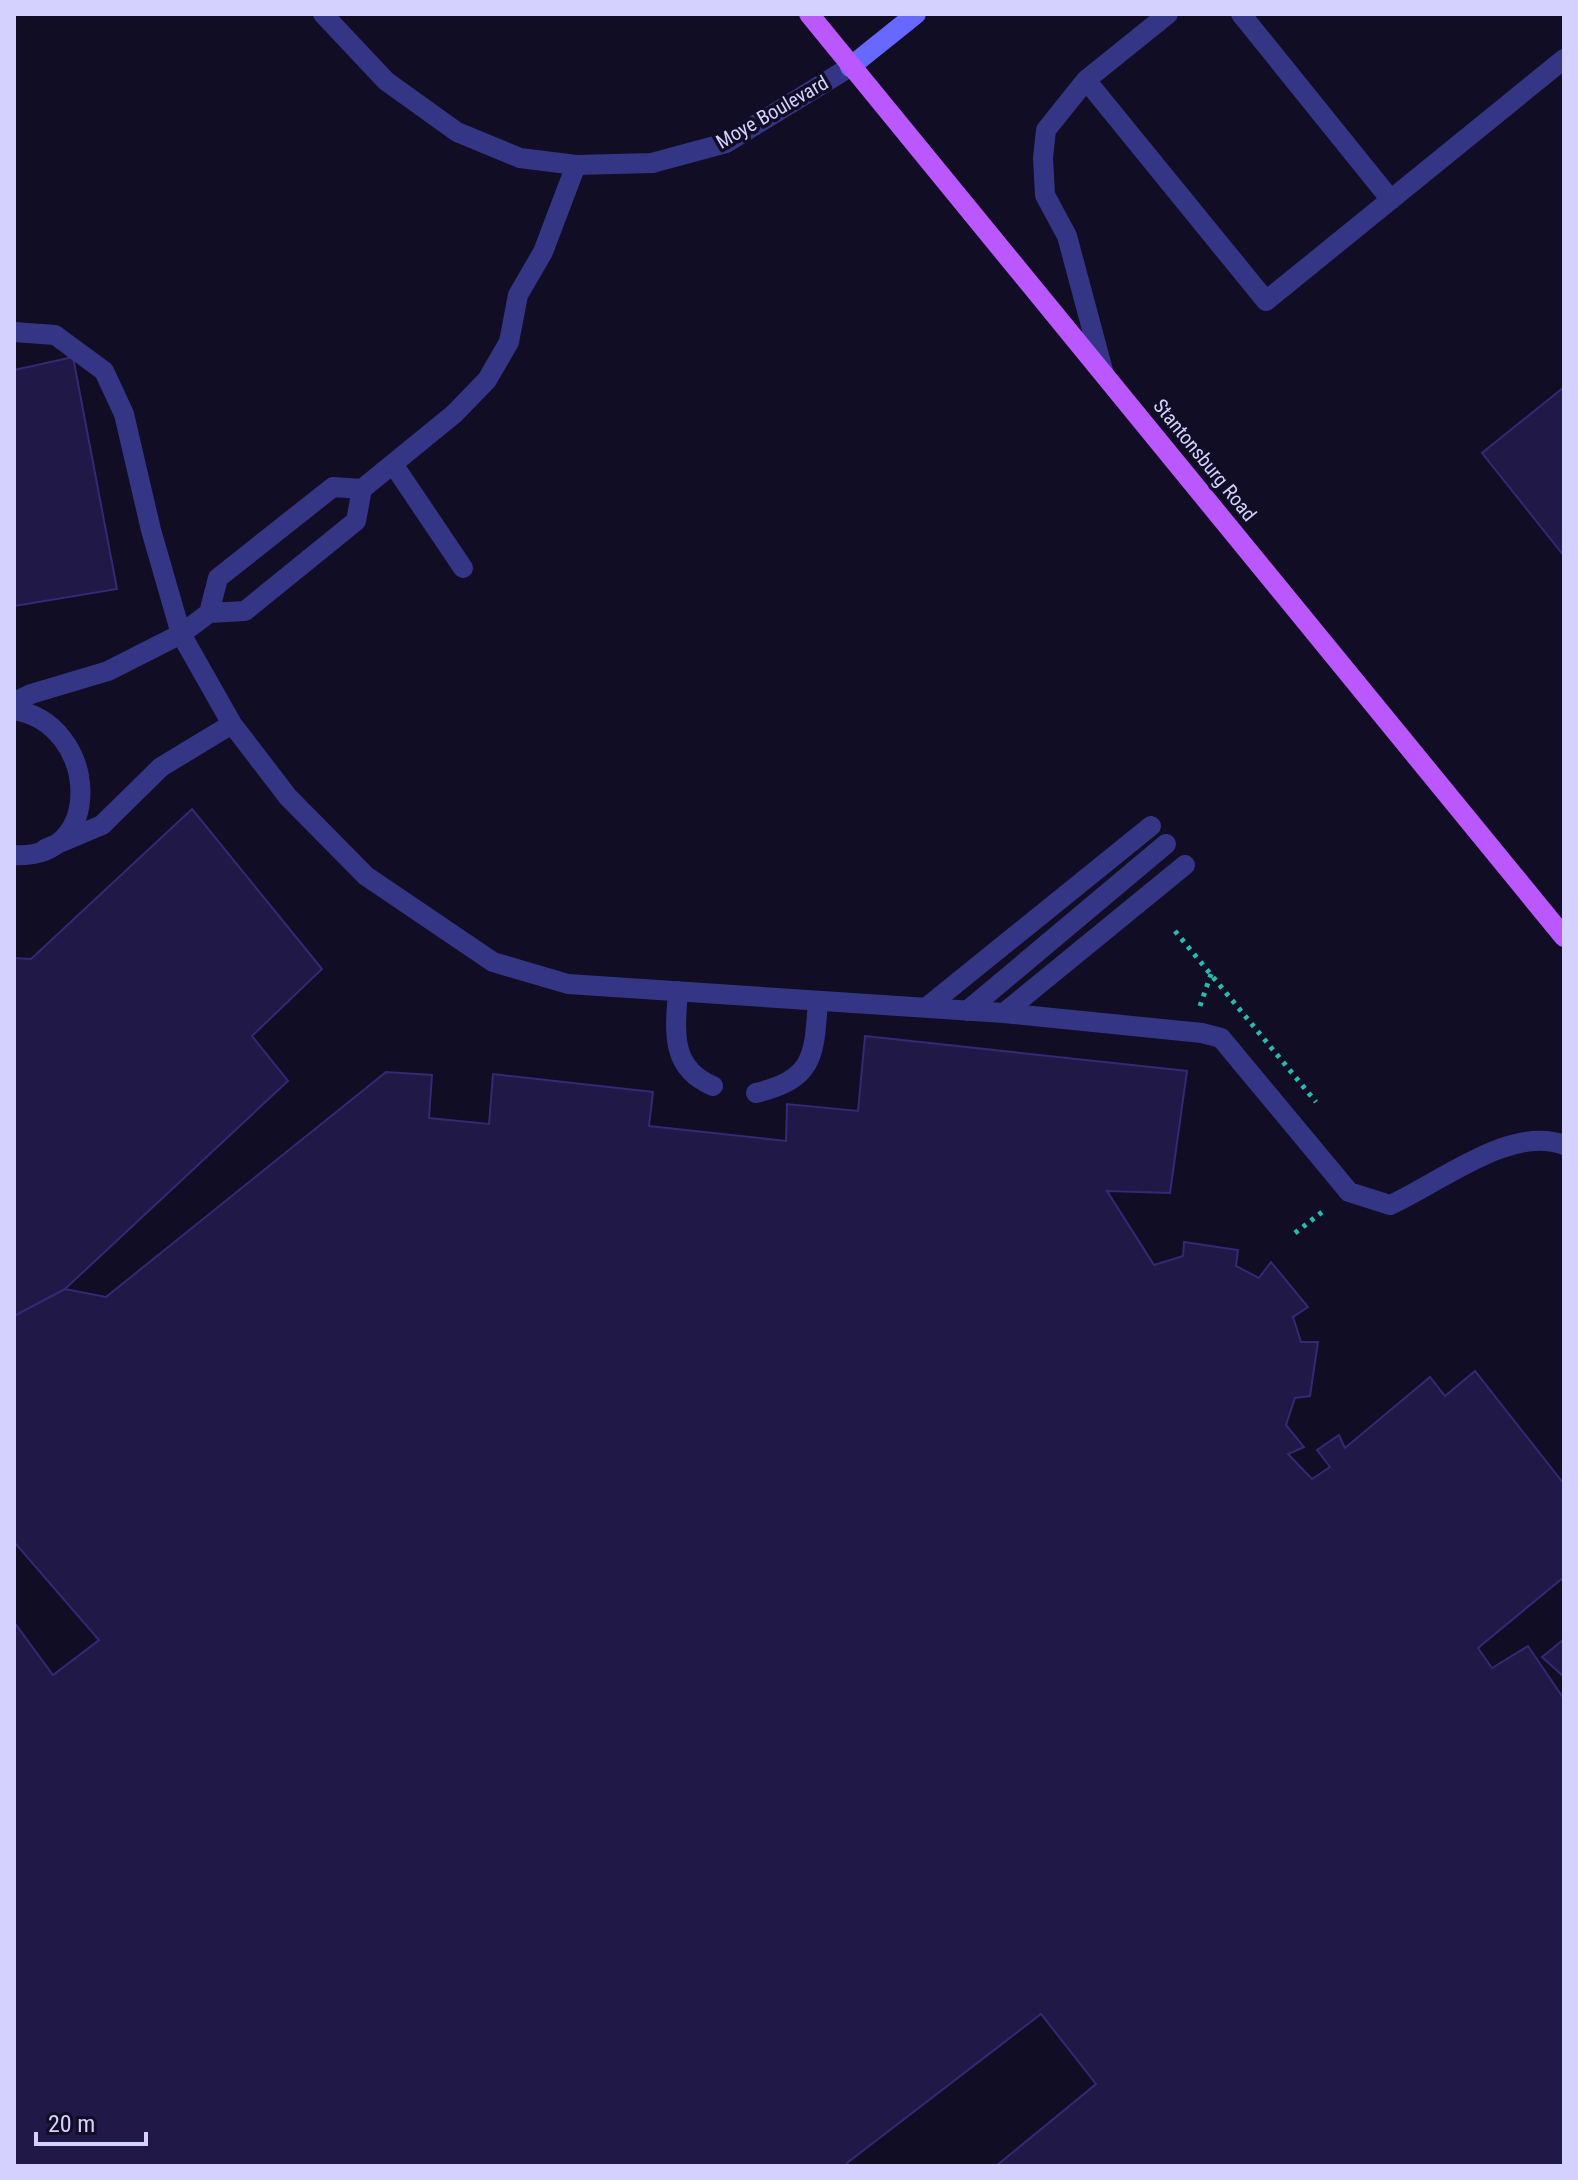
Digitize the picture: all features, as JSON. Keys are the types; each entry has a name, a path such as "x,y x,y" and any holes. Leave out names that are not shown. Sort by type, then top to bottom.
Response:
{"main road":[{"name":"Stantonsburg Road","path":"809,14 1564,937"},
{"name":"Moye Boulevard","path":"850,67 916,14"}],"street":[{"name":"Moye Boulevard","path":"323,14 386,81 457,132 520,158 576,165 652,163 726,143 850,67"},
{"path":"1104,374 1067,236 1045,195 1046,130 1086,80 1168,14"},
{"path":"1241,14 1391,200"},
{"path":"1086,80 1266,301 1564,59"},
{"path":"14,702 108,671 181,634 209,613 245,611 356,521 362,489 454,414 487,380 509,342 518,295 543,252 576,165"},
{"path":"14,332 55,335 104,371 124,414 151,530 181,634 232,724 288,797 366,876 493,962 568,984 1004,1013 1192,1031 1221,1038 1349,1192 1390,1205 1517,1142 1553,1141 1564,1145"},
{"path":"393,464 463,568"},
{"path":"209,613 218,578 333,487 362,489"},
{"path":"14,710 37,716 57,731 72,750 79,774 82,796 78,819 62,839 45,849"},
{"path":"14,855 45,849 102,825 161,767 232,724"},
{"path":"927,1007 1151,826"},
{"path":"967,1011 1166,844"},
{"path":"1004,1013 1185,865"},
{"path":"678,991 675,1028 681,1057 693,1078 713,1086"},
{"path":"756,1093 785,1086 804,1070 815,1044 818,1001"}],"building":[{"path":"73,357 117,589 14,606 14,370"},
{"path":"1564,387 1564,556 1482,453"},
{"path":"192,809 322,969 252,1036 288,1081 65,1289 14,1316 14,958 31,959"},
{"path":"865,1036 1187,1071 1170,1193 1107,1191 1154,1265 1183,1256 1184,1242 1238,1250 1236,1266 1259,1278 1271,1262 1308,1307 1293,1317 1301,1342 1318,1342 1310,1396 1295,1398 1286,1425 1304,1447 1288,1454 1312,1479 1330,1467 1317,1450 1339,1435 1345,1448 1430,1377 1445,1396 1475,1371 1564,1484 1564,1577 1478,1648 1492,1668 1528,1646 1564,1699 1564,2166 996,2166 1096,2084 1041,2014 847,2163 849,2166 14,2166 14,1622 53,1675 99,1640 14,1542 14,1316 65,1289 106,1297 386,1072 432,1075 429,1118 489,1124 493,1074 653,1092 649,1126 786,1141 787,1104 858,1111"},
{"path":"1564,1639 1564,1677 1542,1657"}]}
